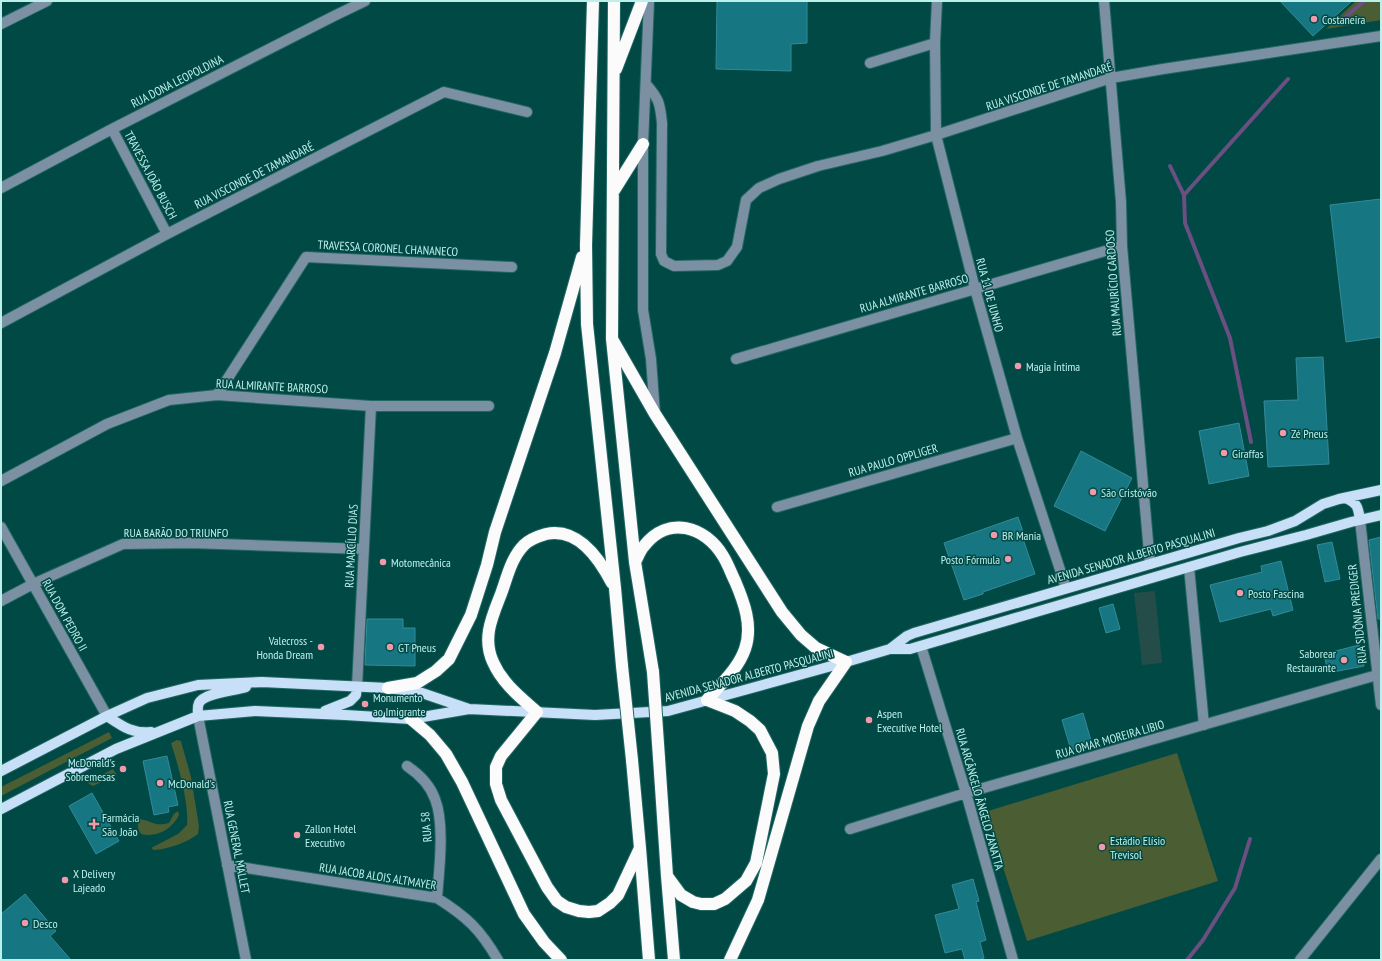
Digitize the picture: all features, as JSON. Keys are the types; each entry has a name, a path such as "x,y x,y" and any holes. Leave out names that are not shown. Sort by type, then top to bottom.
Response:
{"highway":[{"path":"593,1 586,245 587,324 632,760 649,960"},
{"path":"614,1 612,339 635,562 653,672 674,960"},
{"path":"614,76 642,1"},
{"path":"613,193 643,144"},
{"path":"388,688 417,683 436,671 449,659 471,615 487,565 495,532 555,353 586,245"},
{"path":"612,339 655,414 782,612 801,635 816,648 846,662 819,701 808,726 758,900 730,960"},
{"path":"635,562 643,547 651,538 660,531 672,527 686,528 699,532 711,541 723,556 742,596 747,616 748,632 746,648 738,665 707,700 735,711 750,721 760,730 772,753 774,774 756,864 746,881 725,899 714,904 701,904 693,902 681,895 667,876"},
{"path":"615,588 603,567 591,551 577,539 563,534 552,533 541,536 525,544 515,558 489,625 488,642 492,662 507,685 536,712 501,756 496,767 496,784 501,800 547,887 557,901 566,907 589,912 598,911 610,903 618,895 640,848"},
{"path":"411,719 430,735 446,754 462,782 524,914 544,942 561,960"}],"main road":[{"name":"AVENIDA SENADOR ALBERTO PASQUALINI","path":"890,649 914,633 1282,526 1295,521 1323,504 1381,490"},
{"path":"1346,498 1358,507 1360,520"},
{"name":"AVENIDA SENADOR ALBERTO PASQUALINI","path":"1,809 116,749 198,716 255,711 411,719 469,709 594,715 668,711 890,649 910,649 921,646 1240,552 1381,515"},
{"name":"AVENIDA SENADOR ALBERTO PASQUALINI","path":"1,771 107,716 147,698 198,685 262,682 388,688 422,693 469,709"},
{"path":"198,716 200,701 206,696 239,689 262,682"},
{"path":"317,713 340,706 350,701 356,695 357,687"},
{"path":"107,716 129,730 142,733 158,731"}],"street":[{"path":"1,24 47,1"},
{"name":"RUA DONA LEOPOLDINA","path":"1,188 112,129 366,1"},
{"path":"649,1 643,144 643,310 651,359 655,414"},
{"name":"RUA 11 DE JUNHO","path":"937,1 935,43 936,136 975,289 1017,438 1066,588"},
{"name":"RUA MAURÍCIO CARDOSO","path":"1104,1 1121,202 1122,246 1150,564"},
{"name":"RUA VISCONDE DE TAMANDARÉ","path":"646,84 655,94 660,106 662,123 660,254 664,261 674,266 718,265 727,260 737,247 746,200 759,188 779,179 818,166 882,151 936,136 1111,78 1381,36"},
{"path":"870,62 935,43"},
{"name":"RUA VISCONDE DE TAMANDARÉ","path":"1,322 167,234 444,92 527,112"},
{"name":"TRAVESSA JOÃO BUSCH","path":"112,129 167,234"},
{"name":"RUA ALMIRANTE BARROSO","path":"736,359 1122,246"},
{"name":"TRAVESSA CORONEL CHANANECO","path":"217,395 306,257 512,267"},
{"name":"RUA ALMIRANTE BARROSO","path":"1,481 107,424 169,400 217,395 371,406 489,406"},
{"name":"RUA MARCÍLIO DIAS","path":"357,687 371,406"},
{"name":"RUA PAULO OPPLIGER","path":"776,507 1017,438"},
{"name":"RUA SIDÔNIA PREDIGER","path":"1360,520 1381,705"},
{"name":"RUA DOM PEDRO II","path":"1,527 107,716"},
{"name":"RUA BARÃO DO TRIUNFO","path":"1,601 33,584 123,544 191,544 364,549"},
{"path":"1189,567 1204,725"},
{"name":"RUA ARCÂNGELO ÂNGELO ZANATTA","path":"921,646 966,793 1014,960"},
{"name":"RUA OMAR MOREIRA LIBIO","path":"850,828 966,793 1377,675"},
{"name":"RUA GENERAL MALLET","path":"198,716 246,960"},
{"name":"RUA 58","path":"407,766 419,776 430,790 438,808 440,848 437,898"},
{"path":"1300,960 1307,955 1381,859"},
{"name":"RUA JACOB ALOIS ALTMAYER","path":"227,865 437,898 455,909 472,923 488,942 498,960"}],"shaded area":[{"path":"1155,591 1162,663 1142,665 1134,593"}],"green space":[{"path":"1356,1 1381,1 1381,20 1326,29"},
{"path":"109,732 112,738 1,796 1,787"},
{"path":"177,740 181,741 191,777 199,826 198,834 177,845 154,850 151,848 178,834 187,825 185,795 171,743"},
{"name":"Estádio Elísio Trevisol","path":"1177,753 1218,881 1027,941 985,812"},
{"path":"113,769 117,775 93,786 89,784 88,782"},
{"path":"178,811 179,815 168,828 153,835 141,834 138,826 140,819 157,824 169,823 174,814"}],"building":[{"path":"717,1 807,1 807,43 791,44 791,71 716,69"},
{"name":"Costaneira","path":"1280,1 1352,1 1313,36"},
{"path":"1381,199 1381,337 1346,342 1330,205"},
{"path":"1323,357 1329,464 1268,467 1264,401 1298,400 1296,358"},
{"name":"Giraffas","path":"1239,423 1249,476 1209,484 1199,431"},
{"name":"São Cristóvão","path":"1081,451 1132,478 1105,531 1054,506"},
{"path":"1018,517 1024,535 1022,536 1035,574 964,600 944,543"},
{"path":"1381,537 1381,619 1378,619 1369,540"},
{"path":"1332,542 1340,579 1325,582 1317,545"},
{"path":"1281,561 1293,610 1273,616 1271,609 1220,622 1210,585 1262,572 1261,566"},
{"path":"1113,604 1120,629 1106,633 1099,608"},
{"name":"GT Pneus","path":"367,619 403,619 403,628 415,628 415,666 365,665"},
{"name":"Saborear Restaurante","path":"1359,645 1364,666 1328,673 1324,654"},
{"path":"1083,713 1092,744 1071,750 1062,720"},
{"name":"McDonald's","path":"167,756 178,805 168,807 169,812 154,815 143,761"},
{"name":"Farmácia São João","path":"92,793 119,841 96,854 69,806"},
{"path":"973,879 979,901 976,902 986,940 980,942 984,958 978,960 965,960 962,949 945,953 935,915 959,909 952,885"},
{"name":"Desco","path":"25,894 56,931 50,936 71,960 1,960 1,914"}],"waterway":[{"path":"1340,22 1364,1"},
{"path":"1184,195 1288,79"},
{"path":"1170,166 1184,195 1185,223 1230,338 1251,442"},
{"path":"1187,960 1203,940 1235,888 1250,839"}],"place":[{"name":"Costaneira","path":"1314,19"},
{"name":"Magia Íntima","path":"1018,366"},
{"name":"Zé Pneus","path":"1283,433"},
{"name":"Giraffas","path":"1224,453"},
{"name":"São Cristóvão","path":"1093,492"},
{"name":"BR Mania","path":"994,535"},
{"name":"Posto Fórmula","path":"1008,559"},
{"name":"Motomecânica","path":"383,562"},
{"name":"Posto Fascina","path":"1240,593"},
{"name":"Valecross - Honda Dream","path":"321,647"},
{"name":"GT Pneus","path":"390,647"},
{"name":"Saborear Restaurante","path":"1344,660"},
{"name":"Monumento ao Imigrante","path":"365,704"},
{"name":"Aspen Executive Hotel","path":"869,720"},
{"name":"McDonald's Sobremesas","path":"123,769"},
{"name":"McDonald's","path":"160,783"},
{"name":"Farmácia São João","path":"94,824"},
{"name":"Zallon Hotel Executivo","path":"297,835"},
{"name":"Estádio Elísio Trevisol","path":"1102,847"},
{"name":"X Delivery Lajeado","path":"65,880"},
{"name":"Desco","path":"25,923"}]}
